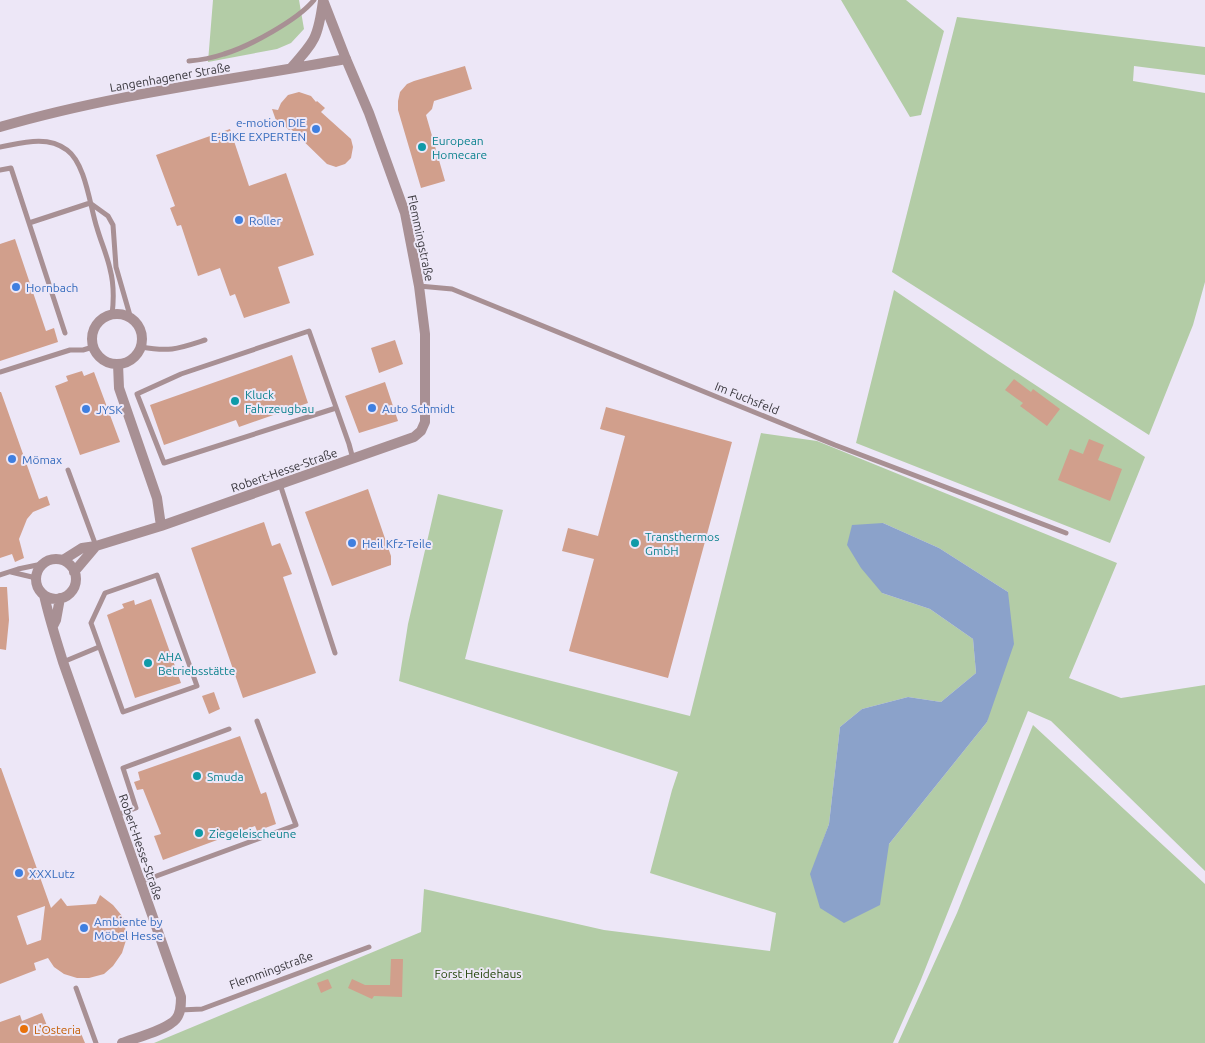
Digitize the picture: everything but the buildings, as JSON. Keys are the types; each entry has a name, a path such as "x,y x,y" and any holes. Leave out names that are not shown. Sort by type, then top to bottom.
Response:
{"street":[{"name":"Flemmingstraße","path":"323,0 369,113 403,207 419,286 425,334 425,422 421,431"},
{"path":"291,68 312,44 317,34 323,0"},
{"name":"Langenhagener Straße","path":"0,127 94,104 346,59"},
{"path":"121,314 131,319 137,324 141,332 141,347 134,358 118,364 109,363 102,359 93,347 92,335 97,324 107,316 112,315 121,314"},
{"path":"118,364 119,388 157,498 161,526"},
{"name":"Robert-Hesse-Straße","path":"63,560 82,548 96,546 161,526 354,459 414,437 421,431"},
{"name":"Robert-Hesse-Straße","path":"74,572 96,546"},
{"path":"52,559 63,560 68,563 76,578 74,585 66,596 54,599 44,595 37,584 37,573 42,564 52,559"},
{"name":"Robert-Hesse-Straße","path":"44,595 49,620 53,626 63,662 181,997 180,1010"},
{"path":"53,626 60,598"},
{"path":"122,1043 168,1025 176,1019 180,1010"}],"lane":[{"path":"189,61 226,54 244,46 286,22 314,0"},
{"path":"0,147 38,141 54,143 66,149 74,156 84,178 110,269 114,298 112,315"},
{"path":"0,170 11,168 65,333"},
{"path":"29,223 90,203"},
{"path":"90,203 108,216 113,225 116,266 131,319"},
{"name":"Im Fuchsfeld","path":"419,286 452,289 835,445 1066,533"},
{"path":"336,408 164,463 137,394 181,374 309,331 354,459"},
{"path":"141,347 162,351 205,340"},
{"path":"0,372 70,350 83,350 93,347"},
{"path":"68,470 96,546"},
{"path":"280,484 335,653"},
{"path":"0,575 42,564"},
{"path":"10,572 36,578"},
{"path":"156,575 197,686 123,712 99,647 91,623 106,593 156,575"},
{"path":"63,662 99,647"},
{"path":"140,882 296,825 257,721"},
{"path":"117,815 136,808 124,768 229,729"},
{"name":"Flemmingstraße","path":"180,1010 202,1009 369,947"},
{"path":"76,988 96,1043"}],"green space":[{"path":"213,0 299,0 304,29 291,43 277,49 208,62"},
{"path":"841,0 906,0 944,31 921,115 910,117"},
{"path":"957,17 1205,47 1205,75 1134,66 1133,81 1205,93 1205,282 1193,325 1149,435 892,272"},
{"path":"894,290 1145,457 1110,543 856,443"},
{"name":"Forst Heidehaus","path":"761,433 817,441 1117,563 1069,678 1121,698 1205,685 1205,871 1051,721 1028,711 920,982 893,1043 154,1043 421,932 424,889 604,930 770,951 776,913 650,873 678,772 399,681 408,624 438,494 503,510 465,659 690,716","holes":["883,523 939,548 1008,592 987,722 889,844 811,874 829,824 840,727 862,709 908,697 941,702 976,673 973,639 930,609 882,593"]},
{"path":"1033,725 1205,884 1205,1043 898,1043 957,913"}],"water":[{"path":"883,523 939,548 1008,592 1014,644 987,722 889,844 880,905 844,923 820,908 810,874 829,824 840,727 862,709 908,697 941,702 976,673 973,639 930,609 882,593 861,568 847,545 852,525"}],"place":[{"name":"e-motion DIE E-BIKE EXPERTEN","path":"316,129"},
{"name":"European Homecare","path":"422,147"},
{"name":"Roller","path":"239,220"},
{"name":"Hornbach","path":"16,287"},
{"name":"Kluck Fahrzeugbau","path":"235,401"},
{"name":"Auto Schmidt","path":"372,408"},
{"name":"JYSK","path":"86,409"},
{"name":"Mömax","path":"12,459"},
{"name":"Heil Kfz-Teile","path":"352,543"},
{"name":"Transthermos GmbH","path":"635,543"},
{"name":"AHA Betriebsstätte","path":"148,663"},
{"name":"Smuda","path":"197,776"},
{"name":"Ziegeleischeune","path":"199,833"},
{"name":"XXXLutz","path":"19,873"},
{"name":"Ambiente by Möbel Hesse","path":"84,928"},
{"name":"L'Osteria","path":"24,1029"}]}
